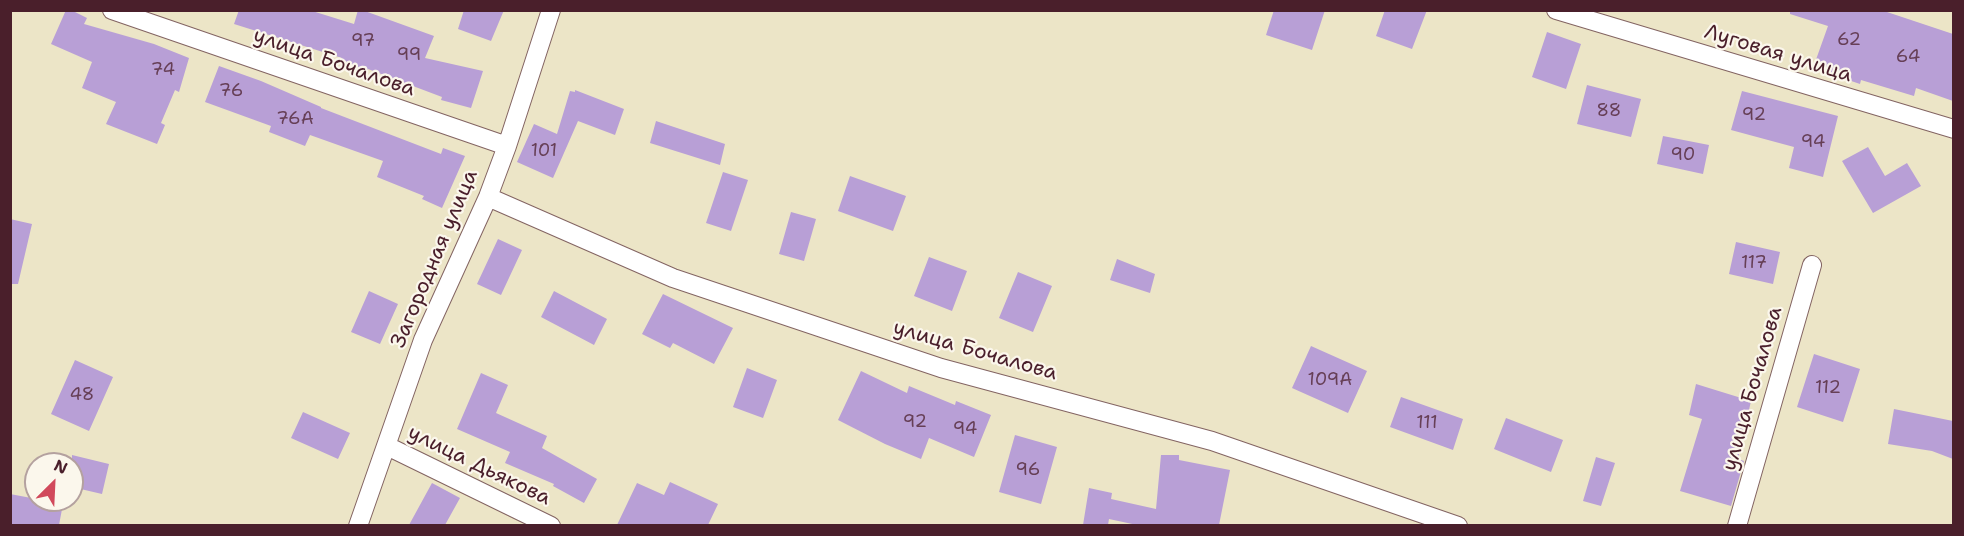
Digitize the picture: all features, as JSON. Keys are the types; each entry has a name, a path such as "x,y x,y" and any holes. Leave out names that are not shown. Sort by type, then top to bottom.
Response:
{"street":[{"name":"улица Бочалова","path":"112,10 507,146"},
{"name":"Загородная улица","path":"358,525 423,340 488,197 551,10"},
{"name":"Луговая улица","path":"1556,10 1597,16 1953,129"},
{"name":"улица Бочалова","path":"488,197 673,278 940,368 1212,441 1458,525"},
{"name":"улица Бочалова","path":"1737,525 1812,265"},
{"name":"улица Дьякова","path":"387,446 551,525"}],"building":[{"path":"66,10 87,18 84,24 154,44 189,58 179,92 175,90 161,123 165,125 157,144 106,124 116,102 82,88 92,62 51,44"},
{"path":"239,10 309,10 354,24 358,10 362,10 434,36 425,58 483,71 471,108 441,100 442,97 368,69 367,73 341,64 342,58 234,24"},
{"path":"464,10 504,10 491,41 458,29"},
{"path":"1274,10 1325,10 1312,50 1266,35"},
{"path":"1385,10 1427,10 1412,49 1376,36"},
{"path":"1790,10 1881,10 1953,34 1953,101 1916,88 1914,96 1861,80 1860,84 1813,68 1828,26 1790,14"},
{"path":"1547,32 1581,44 1566,89 1532,77"},
{"path":"219,66 441,154 443,148 465,156 442,208 422,199 424,196 377,177 383,161 310,135 305,146 269,132 271,126 205,102"},
{"path":"1587,85 1641,99 1631,137 1577,124"},
{"path":"575,90 624,109 615,135 578,121 553,178 517,162 534,124 557,134 570,91 575,92"},
{"path":"1742,91 1838,116 1823,177 1789,168 1794,147 1731,130"},
{"path":"656,121 725,144 720,165 650,143"},
{"path":"1663,136 1709,145 1703,174 1657,164"},
{"path":"1868,147 1885,176 1907,163 1921,186 1873,213 1842,161"},
{"path":"723,172 748,180 731,231 706,223"},
{"path":"850,176 906,196 893,231 838,211"},
{"path":"791,212 816,219 804,261 779,254"},
{"path":"10,219 32,224 18,284 10,284"},
{"path":"498,239 522,250 501,295 477,284"},
{"path":"1736,242 1780,252 1773,284 1729,274"},
{"path":"929,257 967,271 952,311 914,296"},
{"path":"1117,259 1155,274 1150,293 1110,280"},
{"path":"1018,272 1052,286 1033,332 999,318"},
{"path":"369,291 398,304 380,344 351,332"},
{"path":"554,291 607,319 594,345 541,317"},
{"path":"663,294 733,328 714,364 673,343 670,348 642,334"},
{"path":"1311,346 1367,371 1348,413 1292,388"},
{"path":"1814,354 1860,369 1843,422 1797,407"},
{"path":"75,360 113,377 89,431 51,414"},
{"path":"747,368 777,380 763,418 733,407"},
{"path":"861,371 907,393 909,386 955,405 956,401 991,415 974,457 929,438 921,459 838,420"},
{"path":"481,373 508,385 496,413 547,436 542,448 597,479 584,503 553,486 554,484 505,463 510,452 457,429"},
{"path":"1696,384 1751,401 1738,459 1744,461 1731,506 1680,491 1702,419 1689,415"},
{"path":"1401,397 1463,419 1453,450 1390,427"},
{"path":"1894,409 1953,421 1953,459 1932,451 1888,444"},
{"path":"303,412 350,433 338,459 291,438"},
{"path":"1506,418 1563,440 1551,472 1494,449"},
{"path":"1015,435 1057,447 1041,504 999,492"},
{"path":"1161,455 1179,455 1179,460 1230,470 1219,525 1137,525 1109,519 1108,525 1083,525 1089,488 1112,493 1111,499 1156,509"},
{"path":"1596,457 1615,463 1601,506 1583,501"},
{"path":"84,458 109,464 102,494 84,490"},
{"path":"670,482 718,504 708,525 617,525 637,483 664,495"},
{"path":"432,483 460,498 445,525 409,525"},
{"path":"10,494 24,497 24,512 61,512 59,525 10,525"}]}
